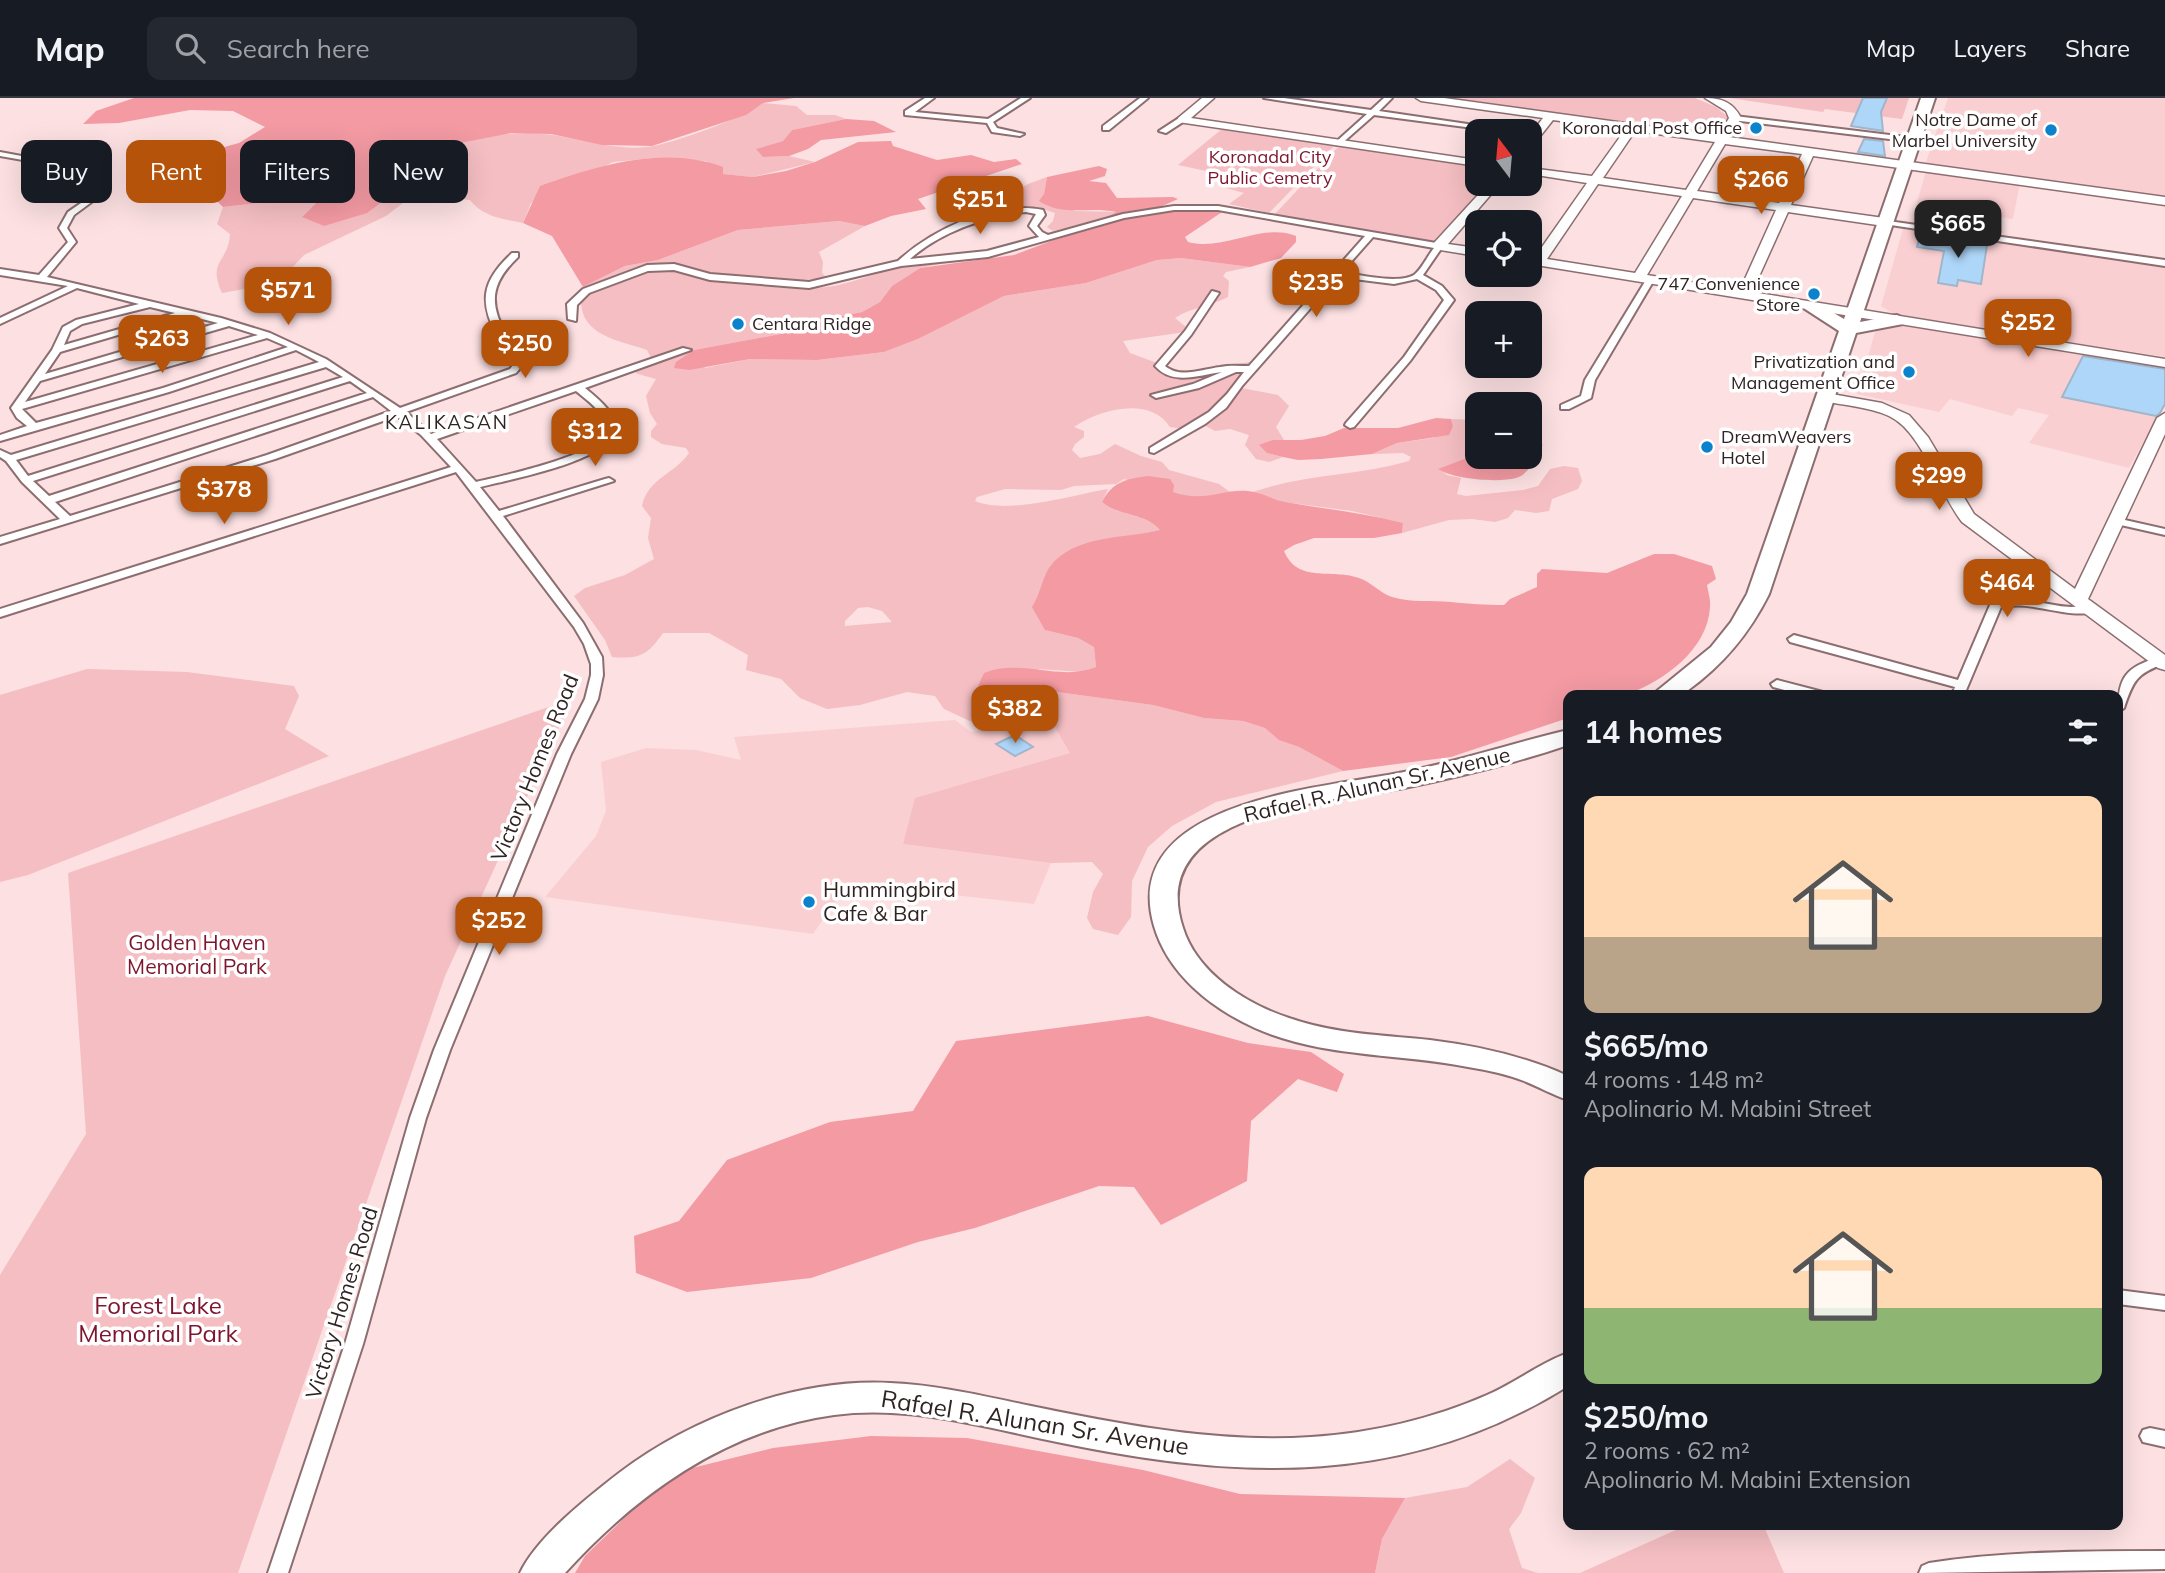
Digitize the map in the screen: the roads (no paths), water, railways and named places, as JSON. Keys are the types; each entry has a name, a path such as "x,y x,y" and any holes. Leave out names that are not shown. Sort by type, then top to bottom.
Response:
{"highway":[{"path":"1671,690 1709,662 1748,614 1768,569 1928,98"},
{"path":"1811,307 1897,320"},
{"path":"1811,307 1897,320"},
{"name":"Rafael R. Alunan Sr. Avenue","path":"1563,738 1478,763 1286,802 1244,814 1214,826 1191,841 1171,866 1164,896 1165,917 1171,935 1190,967 1226,998 1281,1027 1317,1037 1360,1044 1435,1051 1512,1064 1563,1087"},
{"name":"Rafael R. Alunan Sr. Avenue","path":"540,1573 620,1494 667,1463 710,1438 793,1407 837,1399 879,1398 949,1405 1130,1440 1275,1454 1345,1450 1400,1439 1458,1421 1506,1402 1563,1371"}],"street":[{"path":"930,98 908,113 989,121 1026,98"},
{"path":"1106,128 1144,98"},
{"path":"1163,131 1182,120 1209,98"},
{"path":"1268,98 1465,125"},
{"path":"1340,144 1388,98"},
{"path":"1421,98 2165,201"},
{"path":"1710,98 1731,109 1735,118"},
{"path":"1542,125 1550,116"},
{"path":"1566,407 1586,398 1590,380 1689,194 1735,118"},
{"path":"1735,118 1914,140"},
{"path":"1182,120 1465,161"},
{"path":"989,121 995,130 1020,134"},
{"path":"1542,250 1595,181 1632,127"},
{"path":"1744,296 1809,151"},
{"path":"0,154 93,170 58,188 61,191 82,194 89,201 67,218 63,228 72,243 41,278"},
{"path":"1542,173 2165,263"},
{"path":"1303,267 1392,281 1408,281 1418,276 1439,246 1483,196"},
{"path":"573,319 572,304 586,291 647,268 674,267 710,277 795,286 822,283 901,263 988,254 1150,211 1199,208 1228,210 1465,250"},
{"path":"901,263 918,247 939,237 1009,212 1026,209 1040,212 1041,215 1033,226 1039,234 1049,238"},
{"path":"1154,450 1220,410 1238,384 1371,234"},
{"path":"0,541 271,457 505,375 518,365 492,319 489,302 496,274 514,255"},
{"path":"1542,261 1811,307"},
{"name":"Victory Homes Road","path":"0,272 93,288 266,335 296,347 349,378 399,412 430,438 458,468 586,636 597,666 595,683 442,1050 418,1118 354,1344 278,1573"},
{"path":"1350,425 1407,359 1449,300 1448,295 1439,288 1418,276"},
{"path":"0,320 74,286"},
{"path":"1215,293 1188,333 1160,366 1169,373 1181,375 1251,369"},
{"path":"16,408 57,350 66,329 74,324 150,303"},
{"path":"0,312 22,310"},
{"path":"57,350 185,313"},
{"path":"1897,320 2165,363"},
{"path":"37,379 228,324"},
{"path":"16,408 266,335"},
{"path":"0,438 166,390 296,347"},
{"path":"430,438 686,350"},
{"path":"68,520 5,456 324,363"},
{"path":"1156,395 1196,386 1237,369"},
{"path":"26,480 349,378"},
{"path":"473,486 566,461 602,446 610,431 608,414 597,401 579,388"},
{"path":"49,500 373,394"},
{"path":"1826,397 1881,408 1908,421 1959,509 2162,663"},
{"path":"16,408 34,427"},
{"path":"1794,639 1960,690 1996,605 2014,602 2073,613 2086,604 2116,520 2165,418"},
{"path":"0,613 458,468"},
{"path":"496,515 609,481"},
{"path":"2116,520 2165,532"},
{"path":"2123,692 2133,671 2162,663"},
{"path":"1777,684 1800,690"},
{"path":"2123,1298 2165,1303"},
{"path":"1929,1573 1980,1565 2165,1560"}],"place":[{"name":"Koronadal Post Office","path":"1756,128"},
{"name":"Notre Dame of Marbel University","path":"2051,130"},
{"name":"747 Convenience Store","path":"1814,294"},
{"name":"Centara Ridge","path":"738,324"},
{"name":"Privatization and Management Office","path":"1909,372"},
{"name":"DreamWeavers Hotel","path":"1707,447"},
{"name":"Hummingbird Cafe & Bar","path":"809,902"}],"district":[{"name":"KALIKASAN","path":"447,422"}],"park label":[{"name":"Koronadal City Public Cemetry","path":"1270,167"},
{"name":"Golden Haven Memorial Park","path":"197,955"},
{"name":"Forest Lake Memorial Park","path":"158,1320"}]}
